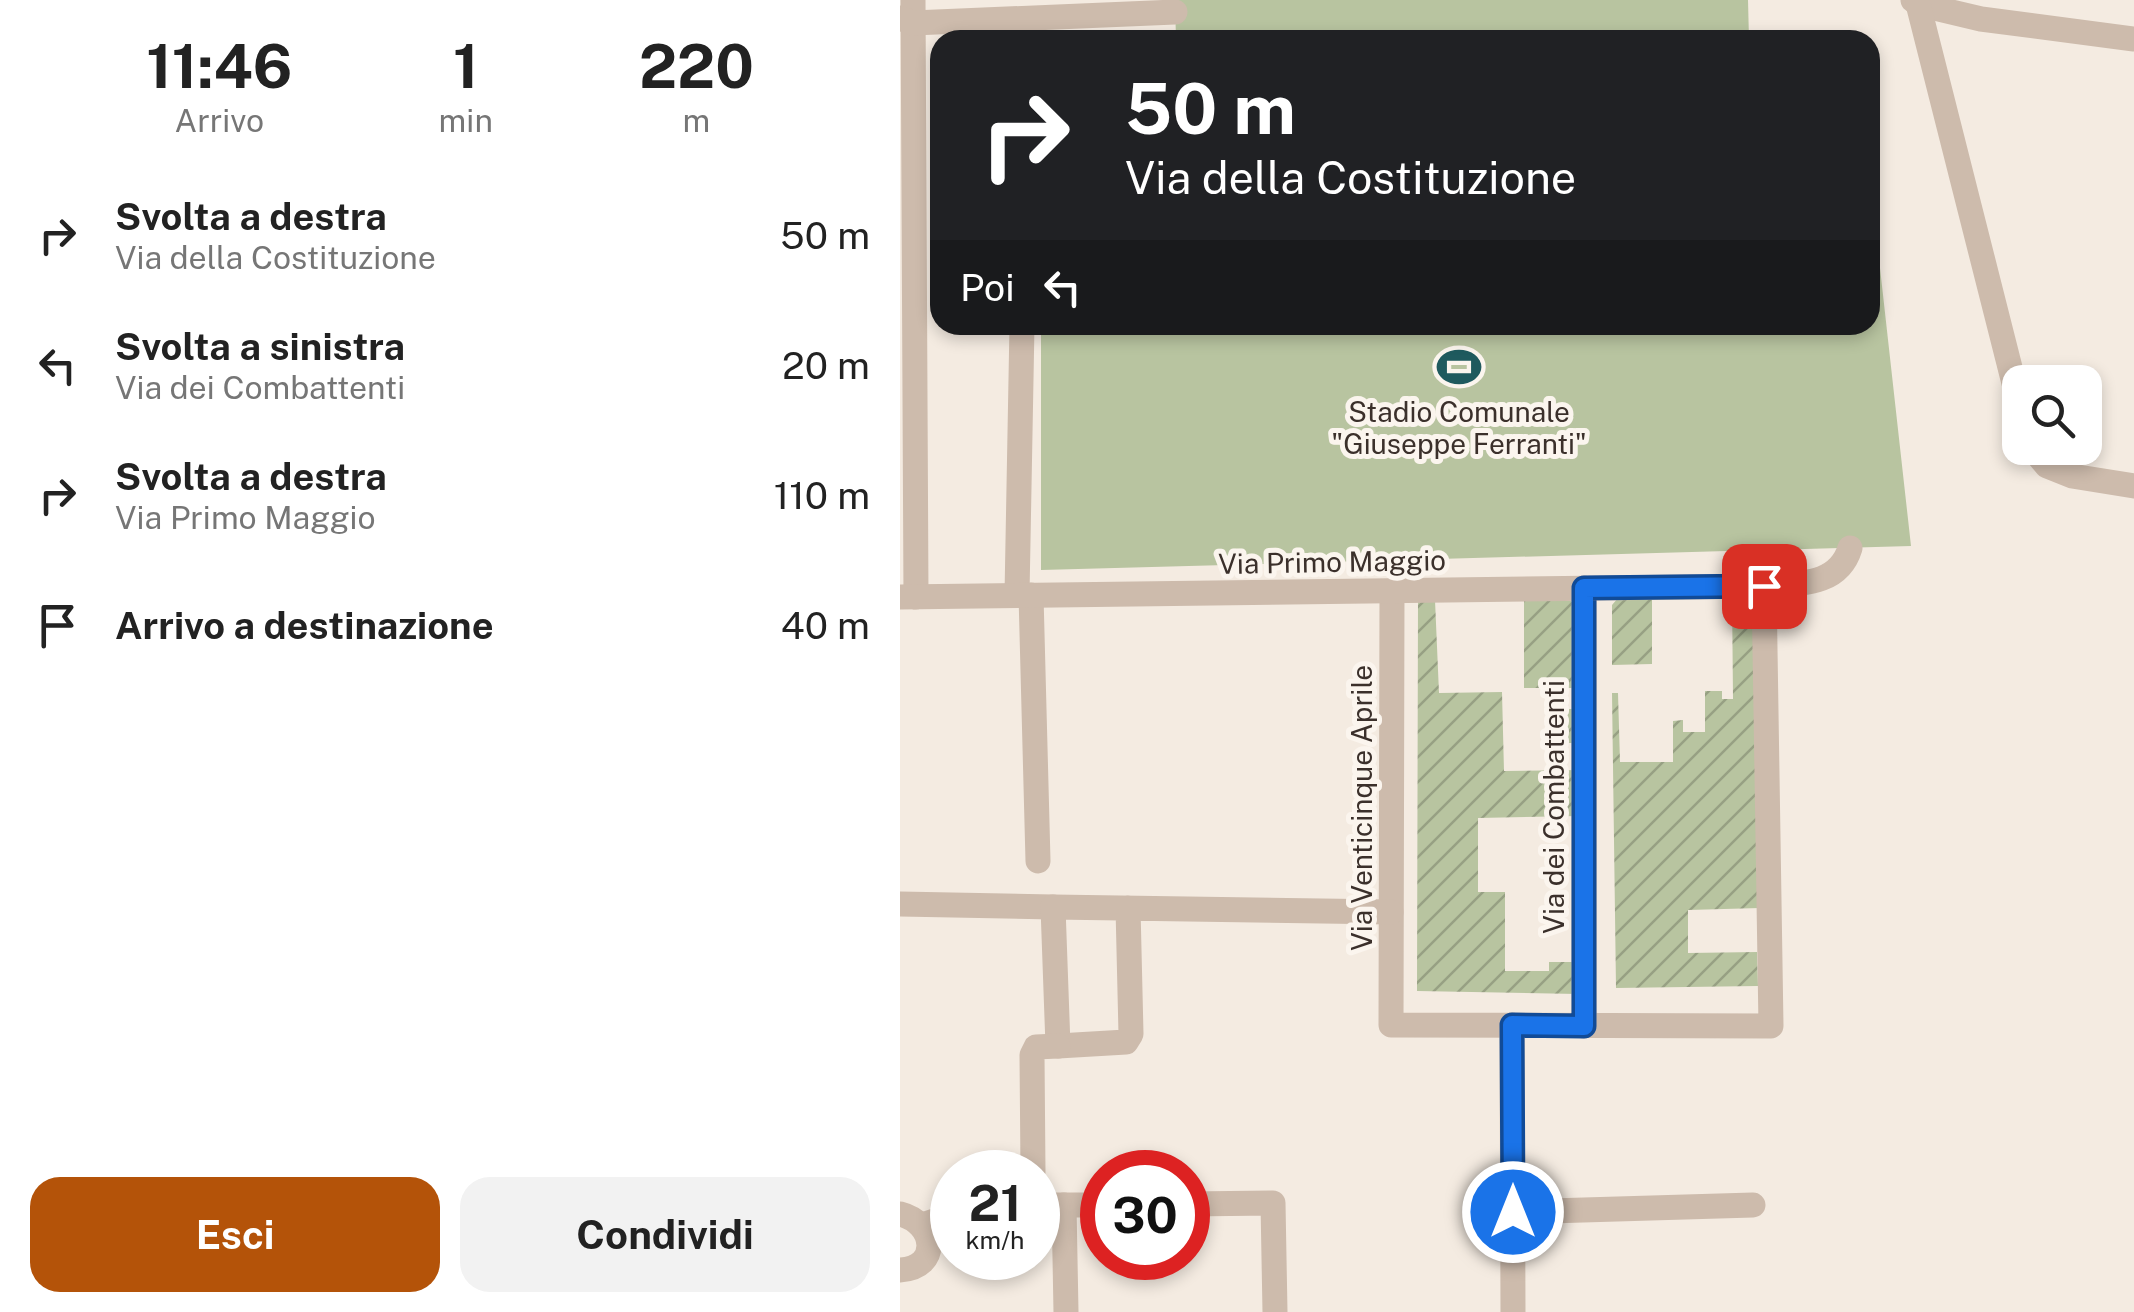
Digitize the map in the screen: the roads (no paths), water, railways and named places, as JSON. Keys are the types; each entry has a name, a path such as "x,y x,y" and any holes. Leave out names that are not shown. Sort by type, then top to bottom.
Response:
{"street":[{"path":"2009,365 1916,2 1981,19 2134,39"},
{"path":"908,597 909,14 1158,8"},
{"path":"1022,335 1024,596 1038,861"},
{"path":"2046,465 2072,476 2134,486"},
{"name":"Via Primo Maggio","path":"908,597 1764,586 1817,582 1837,572 1850,548"},
{"path":"1513,1312 1512,1025 1771,1026 1764,586"},
{"name":"Via dei Combattenti","path":"1584,588 1584,1026"},
{"name":"Via Venticinque Aprile","path":"1392,591 1391,1025 1512,1025"},
{"path":"900,904 1392,912"},
{"path":"1053,907 1058,1046"},
{"path":"1033,1150 1032,1055 1036,1047 1126,1042 1131,1034 1128,908"},
{"path":"1210,1204 1274,1203 1276,1312"},
{"path":"1513,1212 1753,1204"},
{"path":"900,1270 914,1268 930,1248 928,1234 911,1219"},
{"path":"1060,1269 1066,1312"}],"place":[{"name":"Stadio Comunale \"Giuseppe Ferranti\"","path":"1459,367"}]}
